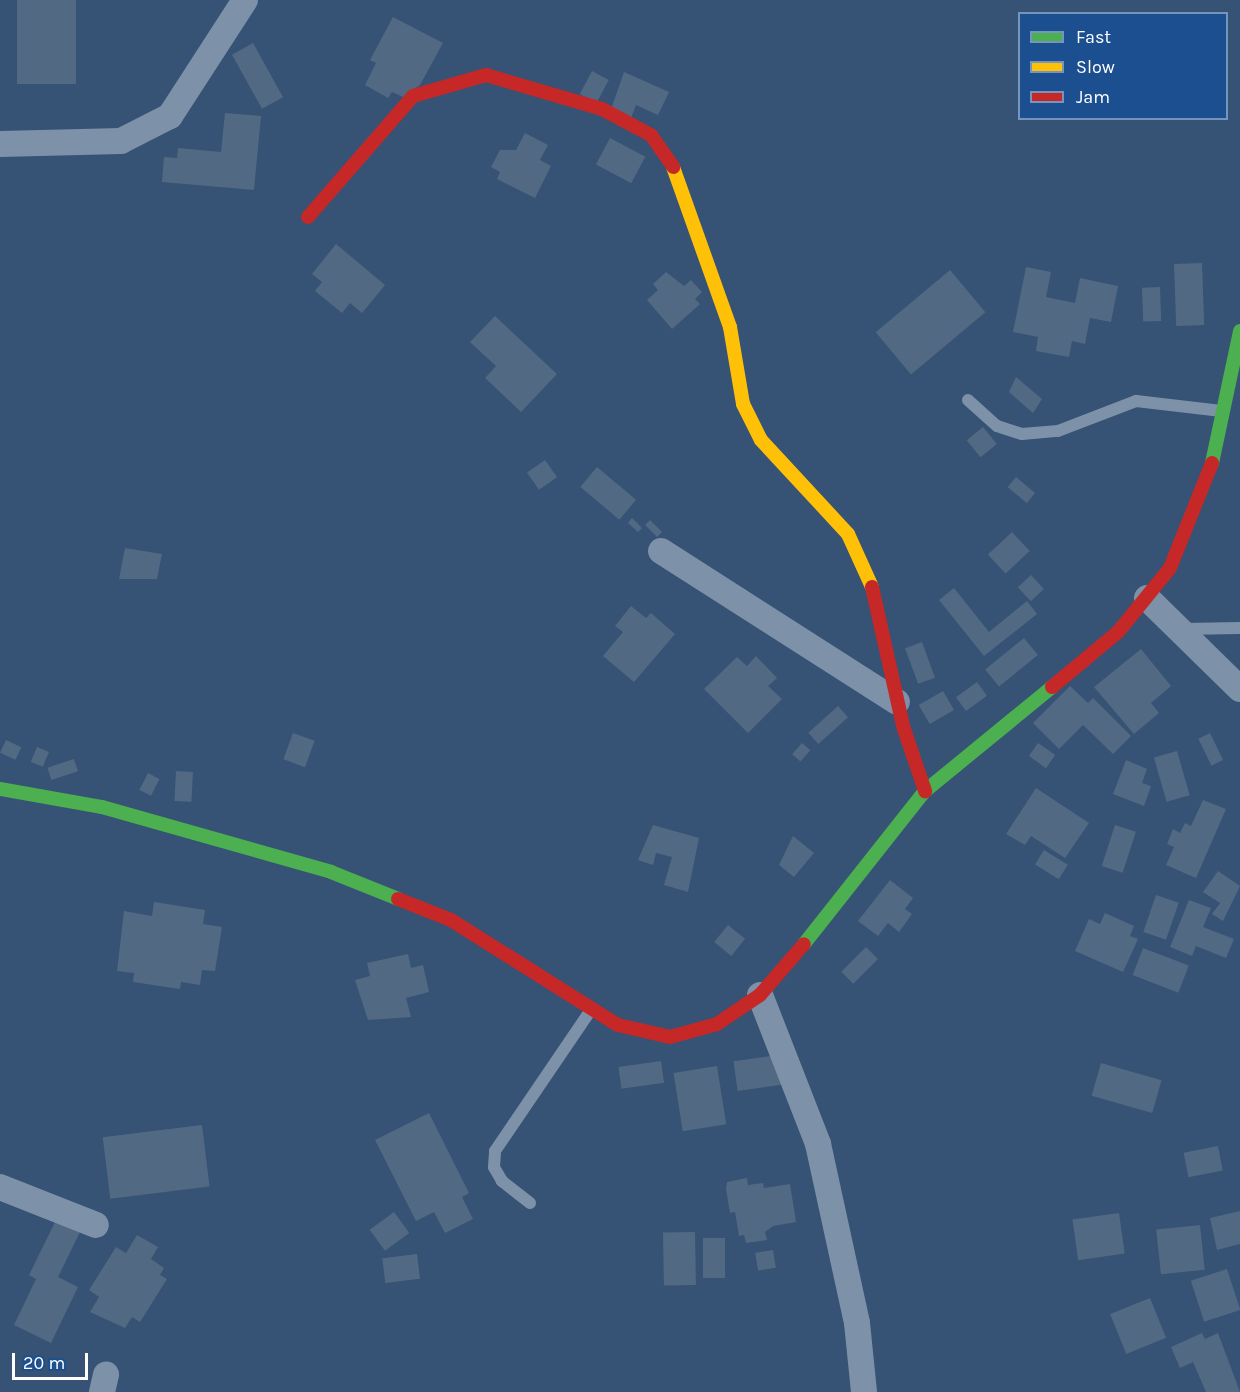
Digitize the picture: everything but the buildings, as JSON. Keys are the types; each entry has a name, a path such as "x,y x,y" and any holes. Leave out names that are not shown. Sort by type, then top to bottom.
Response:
{"street":[{"path":"0,144 121,141 170,116 245,0"},
{"path":"309,217 413,96 486,75 602,109 651,135 676,171 730,327 747,413 761,440 848,534 867,567 897,702 925,791"},
{"path":"0,789 102,807 331,872 451,920 590,1011 618,1025 670,1037 717,1024 760,995 857,883 925,791 1118,632 1170,568 1212,462 1225,412 1240,331"},
{"path":"661,551 897,702"},
{"path":"1146,598 1240,689"},
{"path":"760,995 818,1144 857,1323 864,1392"},
{"path":"0,1186 96,1225"}],"lane":[{"path":"969,399 997,426 1022,434 1058,431 1136,400 1225,412"},
{"path":"1178,630 1237,630"},
{"path":"530,1203 502,1181 494,1167 495,1151 590,1011"}],"traffic: fast":[{"path":"1212,463 1240,331"},
{"path":"804,944 925,791 1052,687"},
{"path":"0,789 102,807 331,872 398,899"}],"traffic: slow":[{"path":"673,167 730,327 743,404 761,440 848,534 872,587"}],"traffic: jam":[{"path":"308,217 413,96 486,75 602,109 651,135 673,167"},
{"path":"1052,687 1118,632 1170,568 1212,463"},
{"path":"872,587 903,726 925,791"},
{"path":"398,899 451,920 618,1025 670,1037 717,1024 760,995 804,944"}]}
